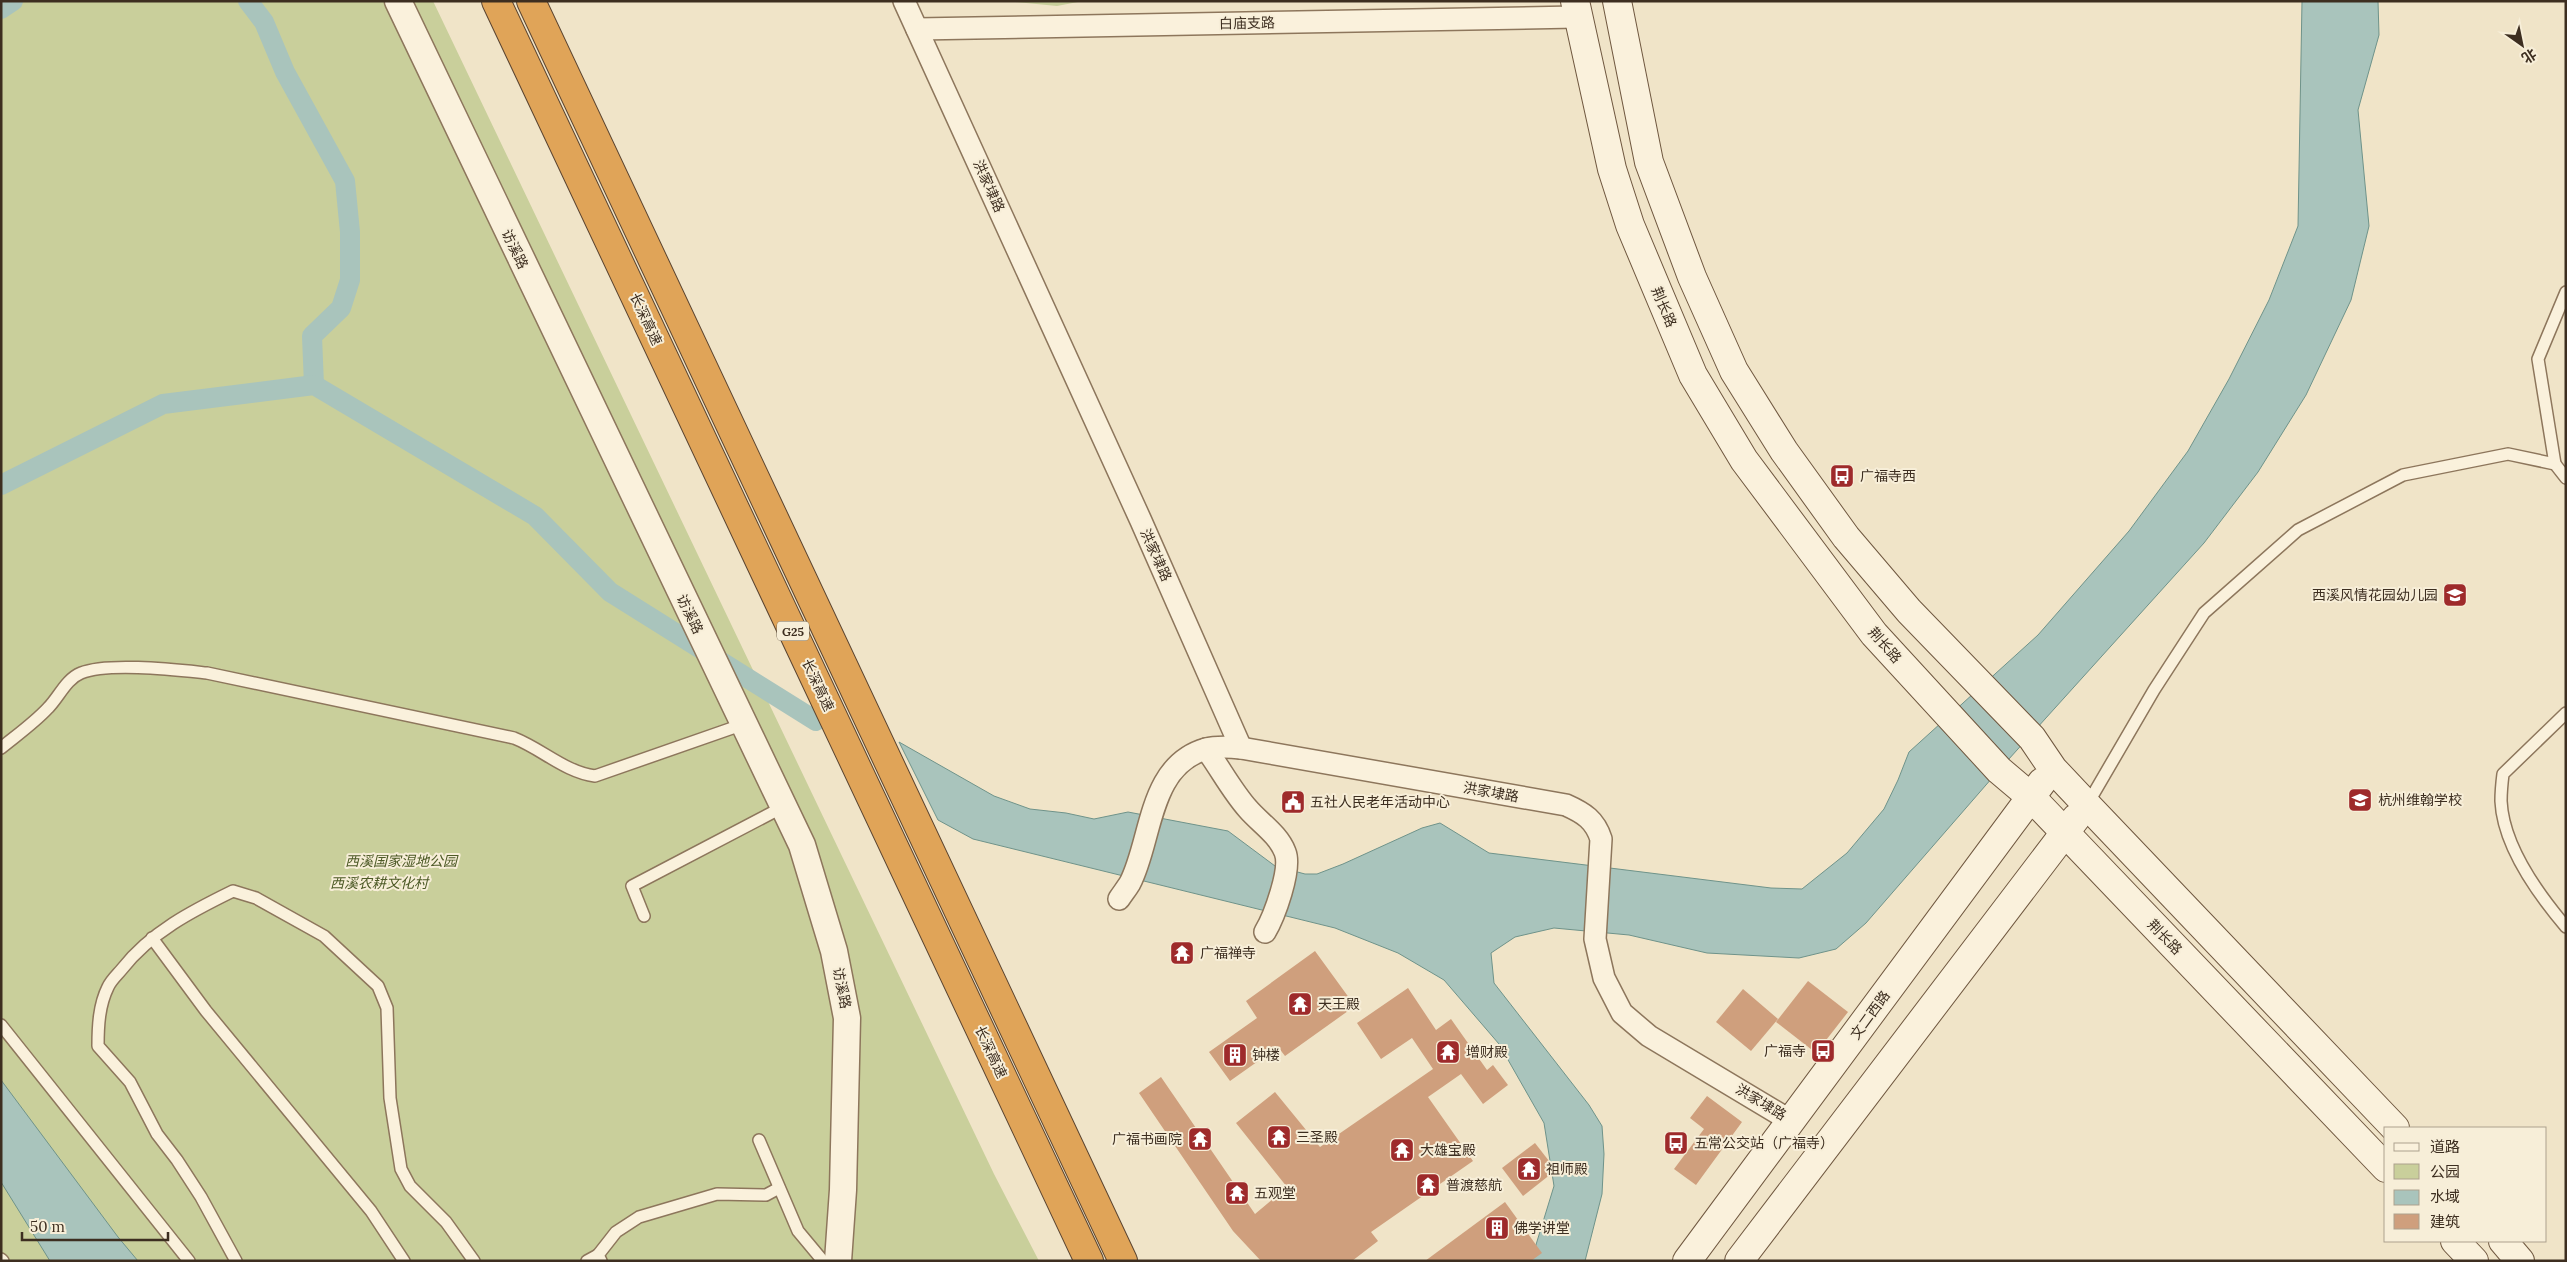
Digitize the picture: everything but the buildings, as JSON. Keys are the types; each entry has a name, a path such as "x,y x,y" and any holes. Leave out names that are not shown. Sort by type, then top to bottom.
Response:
{"highway":[{"name":"长深高速","path":"496,1 1089,1261"},
{"name":"G25","path":"531,1 1123,1261"}],"main road":[{"path":"1617,1 1650,162 1692,277 1734,371 1784,451 1846,537 1909,611 2032,738 2053,769 2394,1127"},
{"name":"荆长路","path":"1576,9 1615,178 1637,243 1694,375 1744,460 1874,634 1999,770 2031,796 2384,1166"},
{"name":"文二西路","path":"1687,1261 2031,796 2053,769"},
{"path":"1739,1261 2087,805"},
{"path":"2456,1242 2474,1261"},
{"path":"2503,1242 2520,1261"}],"street":[{"name":"访溪路","path":"398,1 802,845 834,951 847,1018 843,1190 838,1261"},
{"name":"洪家埭路","path":"904,1 1141,520 1241,748 1566,805 1584,813 1596,826 1601,840 1595,939 1604,978 1622,1013 1649,1036 1791,1121"},
{"name":"白庙支路","path":"917,29 1576,9"},
{"path":"1125,890 1155,801 1169,777 1185,759 1206,749 1241,748"},
{"path":"1206,749 1247,808 1268,827 1285,852 1286,864 1269,925"}],"lane":[{"path":"2566,292 2538,359 2555,464 2566,478"},
{"path":"2087,805 2154,690 2204,612 2298,530 2403,475 2508,454 2555,464"},
{"path":"1,748 48,708 70,680 82,672 116,668 167,669 207,674 514,738 531,745 580,774 595,776 744,724"},
{"path":"2566,713 2503,774 2501,802 2512,849 2552,911 2566,927"},
{"path":"644,916 632,886 783,807"},
{"path":"236,1261 201,1197 144,1112 130,1082 98,1046 98,1020 108,986 138,949 203,905 233,891 256,898 324,936 378,986 387,1008 390,1098 401,1169 410,1186 446,1222 474,1261"},
{"path":"152,938 206,1011 371,1211 404,1261"},
{"path":"1,1025 189,1261"},
{"path":"759,1140 798,1231 823,1261"},
{"path":"587,1261 600,1258 616,1232 639,1216 717,1194 766,1195 779,1188"}],"green space":[{"name":"西溪国家湿地公园","path":"1,1 433,1 994,1174 1039,1261 1,1261"},
{"path":"1005,1 1083,1 1057,6"}],"water":[{"path":"2302,1 2378,1 2379,35 2358,110 2369,226 2351,300 2306,395 2258,472 2204,543 1999,770 1866,923 1836,949 1799,958 1707,953 1629,935 1554,928 1515,937 1491,953 1494,983 1589,1105 1602,1126 1604,1154 1602,1194 1585,1261 1531,1261 1554,1186 1544,1123 1499,1044 1444,980 1398,953 1335,928 973,839 938,820 899,742 994,796 1030,809 1066,813 1094,819 1128,812 1228,831 1275,866 1305,874 1317,874 1422,828 1440,823 1489,853 1771,888 1802,889 1847,853 1884,809 1909,752 2038,635 2129,531 2188,451 2229,379 2269,300 2298,226"},
{"path":"1,1080 138,1261 50,1261 1,1182"}],"waterway":[{"path":"1,9 13,1"},
{"path":"248,1 264,22 285,72 345,181 350,232 350,280 341,308 312,336 314,385"},
{"path":"1,485 163,404 314,385 535,516 610,592 816,721"}],"place":[{"name":"广福寺西","path":"1842,476"},
{"name":"西溪风情花园幼儿园","path":"2455,595"},
{"name":"杭州维翰学校","path":"2360,800"},
{"name":"五社人民老年活动中心","path":"1293,802"},
{"name":"广福禅寺","path":"1182,953"},
{"name":"天王殿","path":"1300,1004"},
{"name":"广福寺","path":"1823,1051"},
{"name":"增财殿","path":"1448,1052"},
{"name":"钟楼","path":"1235,1055"},
{"name":"三圣殿","path":"1279,1137"},
{"name":"广福书画院","path":"1200,1139"},
{"name":"五常公交站（广福寺）","path":"1676,1143"},
{"name":"大雄宝殿","path":"1402,1150"},
{"name":"祖师殿","path":"1529,1169"},
{"name":"普渡慈航","path":"1428,1185"},
{"name":"五观堂","path":"1237,1193"},
{"name":"佛学讲堂","path":"1497,1228"}],"park label":[{"name":"西溪农耕文化村","path":"379,883"}]}
